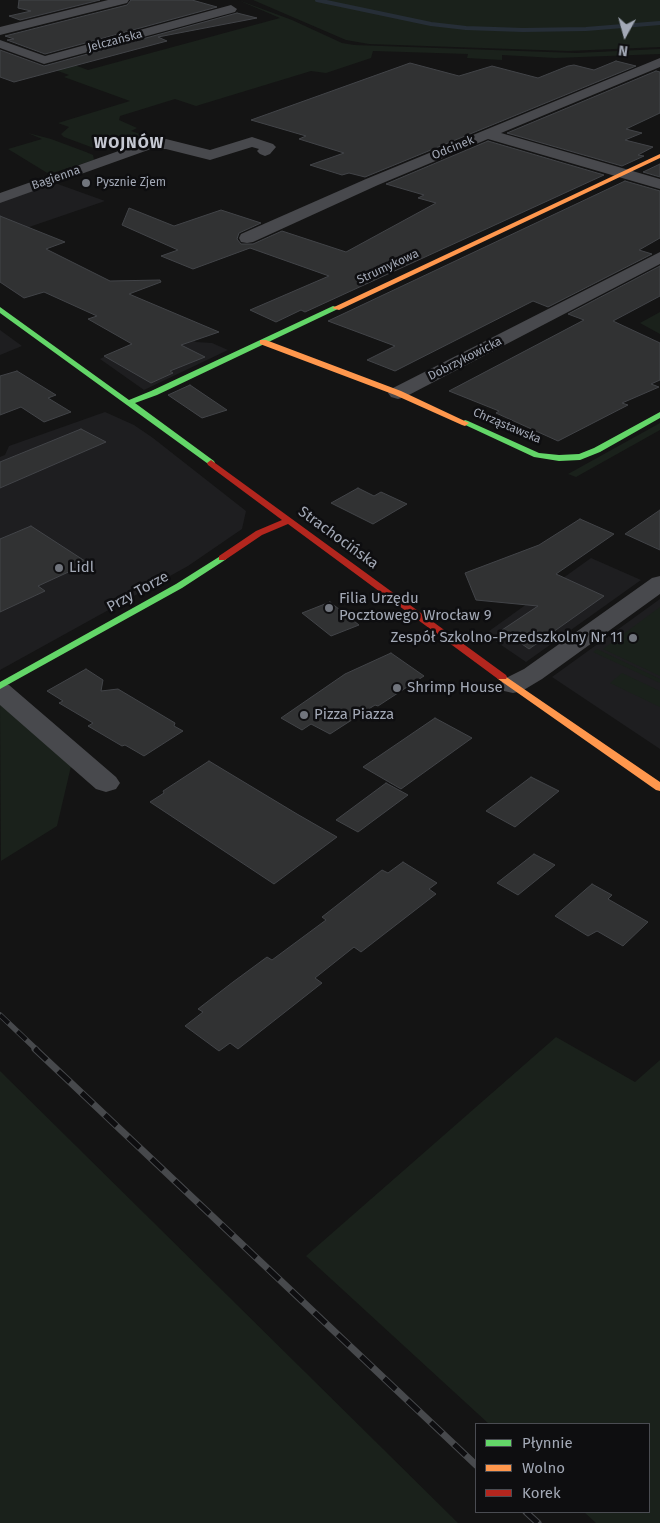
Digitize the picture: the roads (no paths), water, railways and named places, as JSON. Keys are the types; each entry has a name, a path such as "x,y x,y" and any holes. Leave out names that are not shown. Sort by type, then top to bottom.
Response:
{"street":[{"path":"0,31 123,0"},
{"name":"Jelczańska","path":"0,44 44,60 231,9"},
{"name":"Odcinek","path":"247,238 372,182 660,62"},
{"path":"487,134 660,184"},
{"name":"Bagienna","path":"0,198 139,148 158,144 210,155 252,142 268,147 265,151"},
{"name":"Strumykowa","path":"128,403 154,393 660,156"},
{"name":"Dobrzykowicka","path":"398,394 660,257"},
{"name":"Strachocińska","path":"0,309 513,685 660,788"},
{"path":"263,342 398,394"},
{"name":"Chrząstawska","path":"398,394 537,455 559,458 580,457 598,450 660,415"},
{"name":"Przy Torze","path":"0,686 179,586 259,533 289,520"},
{"path":"513,685 533,674 660,583"},
{"path":"0,691 106,783"}],"waterway":[{"path":"317,0 431,24 466,28 523,30 586,29 660,23"}],"railway":[{"path":"0,1015 37,1050"},
{"path":"35,1049 475,1464"},
{"path":"527,1513 538,1523"}],"place":[{"name":"Pysznie Zjem","path":"86,183"},
{"name":"Lidl","path":"59,568"},
{"name":"Filia Urzędu Pocztowego Wrocław 9","path":"329,608"},
{"name":"Zespół Szkolno-Przedszkolny Nr 11","path":"633,638"},
{"name":"Shrimp House","path":"397,688"},
{"name":"Pizza Piazza","path":"304,715"}],"district":[{"name":"WOJNÓW","path":"129,144"}]}
